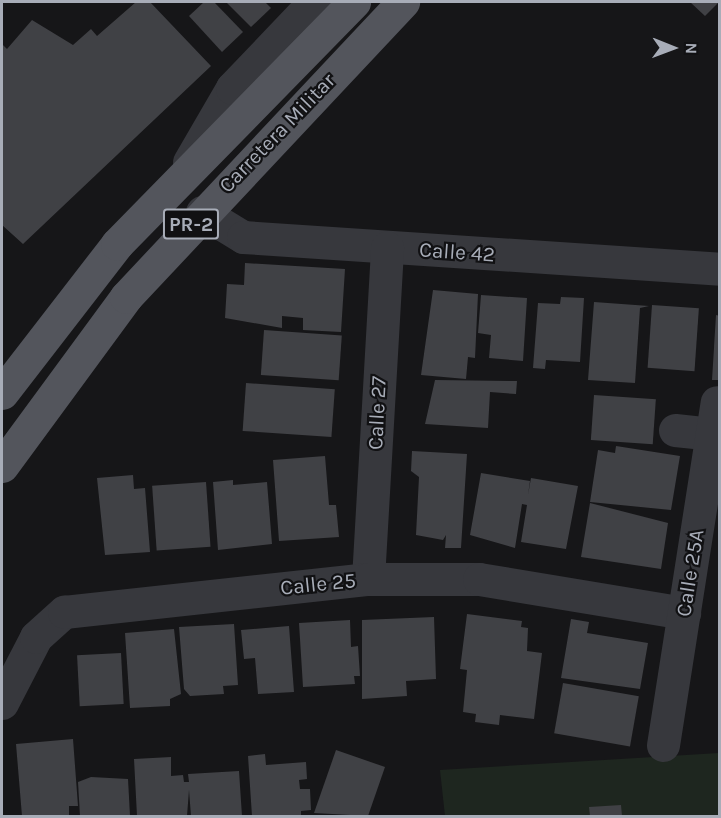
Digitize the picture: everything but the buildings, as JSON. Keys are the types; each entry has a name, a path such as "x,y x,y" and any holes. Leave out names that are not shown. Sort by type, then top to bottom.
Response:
{"main road":[{"name":"Carretera Militar","path":"2,393 86,280 354,2"},
{"name":"Carretera Militar","path":"2,466 82,352 202,212 403,2"}],"street":[{"path":"178,182 232,88 314,2"},
{"name":"Calle 42","path":"202,212 243,237 720,269"},
{"name":"Calle 27","path":"368,579 387,248"},
{"name":"Calle 25A","path":"663,745 717,402"},
{"path":"675,430 712,434"},
{"name":"Calle 25","path":"2,703 36,637 63,612 368,579 479,579 684,613"}],"shaded area":[{"path":"719,753 719,816 445,816 440,770"}]}
